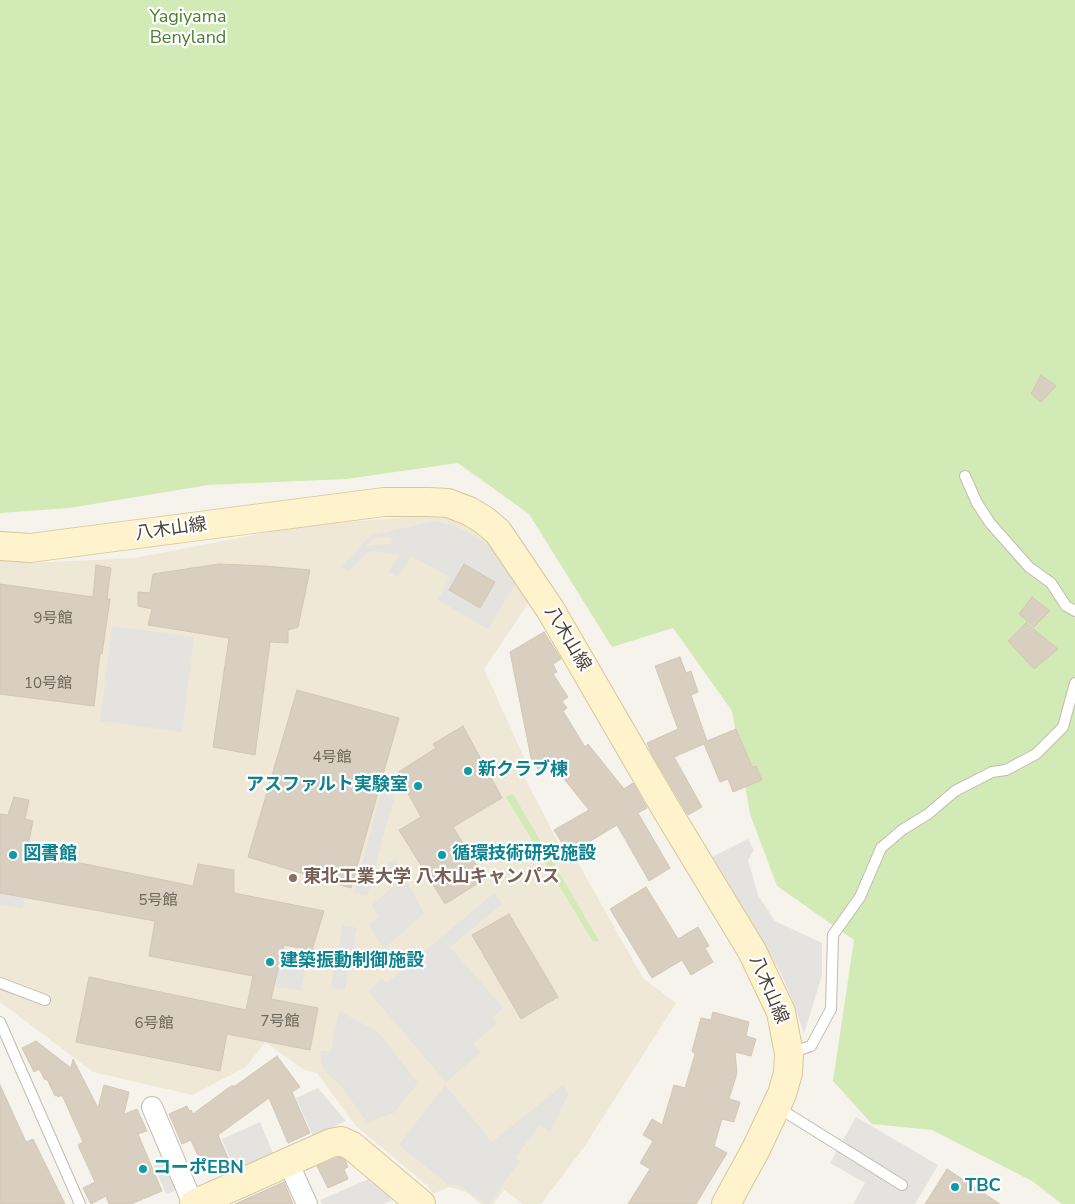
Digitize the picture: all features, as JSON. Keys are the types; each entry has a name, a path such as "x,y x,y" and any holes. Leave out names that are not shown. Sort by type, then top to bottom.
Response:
{"street":[{"name":"八木山線","path":"0,546 30,548 384,502 448,503 470,510 498,532 510,547 550,609 661,800 752,951 781,1012 789,1054 788,1073 782,1094 756,1149 726,1204"},
{"path":"152,1107 193,1204 331,1143 341,1141 352,1146 421,1204"},
{"path":"288,1162 307,1204"}],"lane":[{"path":"965,476 977,503 1000,536 1029,567 1051,583 1066,606 1075,611"},
{"path":"789,1054 811,1046 831,1009 833,935 860,897 881,848 902,830 928,814 954,791 992,772 1006,770 1036,754 1063,727 1075,683"},
{"path":"0,983 45,1000"},
{"path":"0,1022 80,1204"},
{"path":"776,1107 902,1185"}],"shaded area":[{"name":"東北工業大学 八木山キャンパス","path":"421,516 452,519 478,532 503,555 531,599 484,669 526,762 525,778 565,856 574,856 643,978 676,1003 584,1147 541,1204 523,1204 504,1190 493,1204 481,1204 466,1192 449,1187 433,1194 428,1186 356,1126 317,1073 304,1070 265,1042 246,1067 192,1095 93,1072 0,1002 0,558 28,563 135,558 300,526"},
{"path":"433,521 455,526 480,539 501,557 517,581 488,629 438,600 450,577 411,556 398,577 389,572 399,555 374,551 366,553 348,572 342,566 370,536","holes":["389,537 393,540 391,544 366,546 373,539"]},
{"path":"112,626 194,637 182,732 100,721"},
{"path":"384,782 397,787 367,896 354,893"},
{"path":"748,839 754,850 748,860 758,895 775,921 822,943 822,975 804,1034 782,975 712,857"},
{"path":"395,859 424,913 384,949 369,925 378,917 372,905 394,886 383,868"},
{"path":"0,889 25,894 23,908 0,905"},
{"path":"494,893 502,904 450,947 503,1008 492,1018 497,1023 473,1044 480,1053 446,1082 368,991 382,979 387,983"},
{"path":"343,925 357,928 345,990 335,989 331,986"},
{"path":"281,948 308,954 301,991 276,987"},
{"path":"339,1011 378,1032 418,1083 394,1113 367,1122 342,1087 324,1070 320,1051 331,1051"},
{"path":"445,1085 492,1142 563,1085 569,1093 550,1132 540,1125 515,1158 520,1161 489,1204 485,1204 459,1185 449,1185 399,1145"},
{"path":"318,1088 346,1121 313,1136 296,1098"},
{"path":"856,1117 938,1165 915,1204 853,1204 865,1183 830,1163"},
{"path":"260,1122 273,1153 235,1170 222,1139"},
{"path":"164,1160 177,1190 166,1194 154,1165"},
{"path":"371,1178 392,1200 384,1204 322,1204 320,1200"}],"green space":[{"name":"Yagiyama Benyland","path":"0,0 1075,0 1075,1204 1062,1204 1032,1181 932,1130 872,1124 833,1081 854,940 777,886 750,814 732,711 673,628 612,647 529,514 458,463 346,479 208,485 69,508 0,513"},
{"path":"513,794 599,941 593,942 506,797"}],"building":[{"path":"1041,375 1056,386 1041,402 1031,394"},
{"path":"219,564 310,570 298,627 288,630 288,643 270,642 255,755 213,747 229,638 148,625 152,609 138,606 138,592 150,593 153,574"},
{"path":"464,564 495,582 480,608 449,590"},
{"path":"96,565 111,568 107,599 110,599 102,654 100,653 94,706 0,694 0,584 93,597"},
{"path":"1032,597 1050,611 1034,627 1019,614"},
{"path":"1026,623 1058,649 1034,669 1008,641"},
{"path":"544,632 561,659 553,664 557,672 553,674 568,697 562,701 567,708 563,711 585,747 588,744 624,789 633,783 647,808 638,813 670,868 649,881 617,825 569,854 554,830 589,810 553,765 540,772 531,758 510,652"},
{"path":"680,657 686,673 691,671 698,692 691,695 707,741 736,729 752,767 756,766 762,780 733,792 728,779 720,782 704,744 674,757 702,807 688,815 647,743 678,729 655,666"},
{"path":"297,690 399,718 351,888 248,857"},
{"path":"463,726 502,798 453,827 485,879 445,904 399,830 421,817 397,773 436,748 433,744"},
{"path":"14,797 29,800 25,819 33,821 28,846 45,848 46,856 193,886 198,864 234,870 234,893 324,911 312,950 284,945 271,999 318,1008 310,1050 227,1034 220,1071 76,1042 89,977 246,1010 253,976 149,956 155,921 0,893 0,814 8,815"},
{"path":"646,887 678,939 698,927 709,946 705,948 713,962 691,975 682,960 652,978 610,909"},
{"path":"509,914 558,997 521,1019 472,935"},
{"path":"713,1012 749,1022 746,1036 756,1039 751,1056 735,1052 737,1073 729,1099 740,1102 734,1122 722,1119 714,1146 727,1153 696,1204 628,1204 650,1169 640,1163 653,1141 643,1135 652,1119 662,1125 674,1085 685,1088 695,1054 692,1051 701,1018 711,1020"},
{"path":"36,1041 71,1068 73,1059 98,1108 104,1085 129,1092 124,1114 137,1109 147,1131 138,1134 162,1191 131,1204 109,1204 106,1196 91,1204 83,1188 95,1182 78,1145 83,1142 62,1095 55,1096 47,1079 45,1080 39,1069 34,1072 22,1048"},
{"path":"277,1056 300,1087 292,1092 310,1133 288,1143 269,1098 218,1135 231,1165 209,1175 205,1164 202,1165 191,1140 182,1144 169,1114 187,1106 193,1114"},
{"path":"0,1085 26,1142 33,1139 65,1204 0,1204"},
{"path":"339,1157 345,1160 348,1167 344,1169 348,1179 328,1188 317,1166"},
{"name":"TBC","path":"947,1169 1000,1204 925,1204"},
{"path":"284,1182 293,1204 235,1204"}],"place":[{"name":"新クラブ棟","path":"468,771"},
{"name":"アスファルト実験室","path":"418,786"},
{"name":"図書館","path":"13,855"},
{"name":"循環技術研究施設","path":"442,855"},
{"name":"東北工業大学 八木山キャンパス","path":"293,878"},
{"name":"建築振動制御施設","path":"270,962"},
{"name":"コーポEBN","path":"143,1169"},
{"name":"TBC","path":"955,1187"}]}
